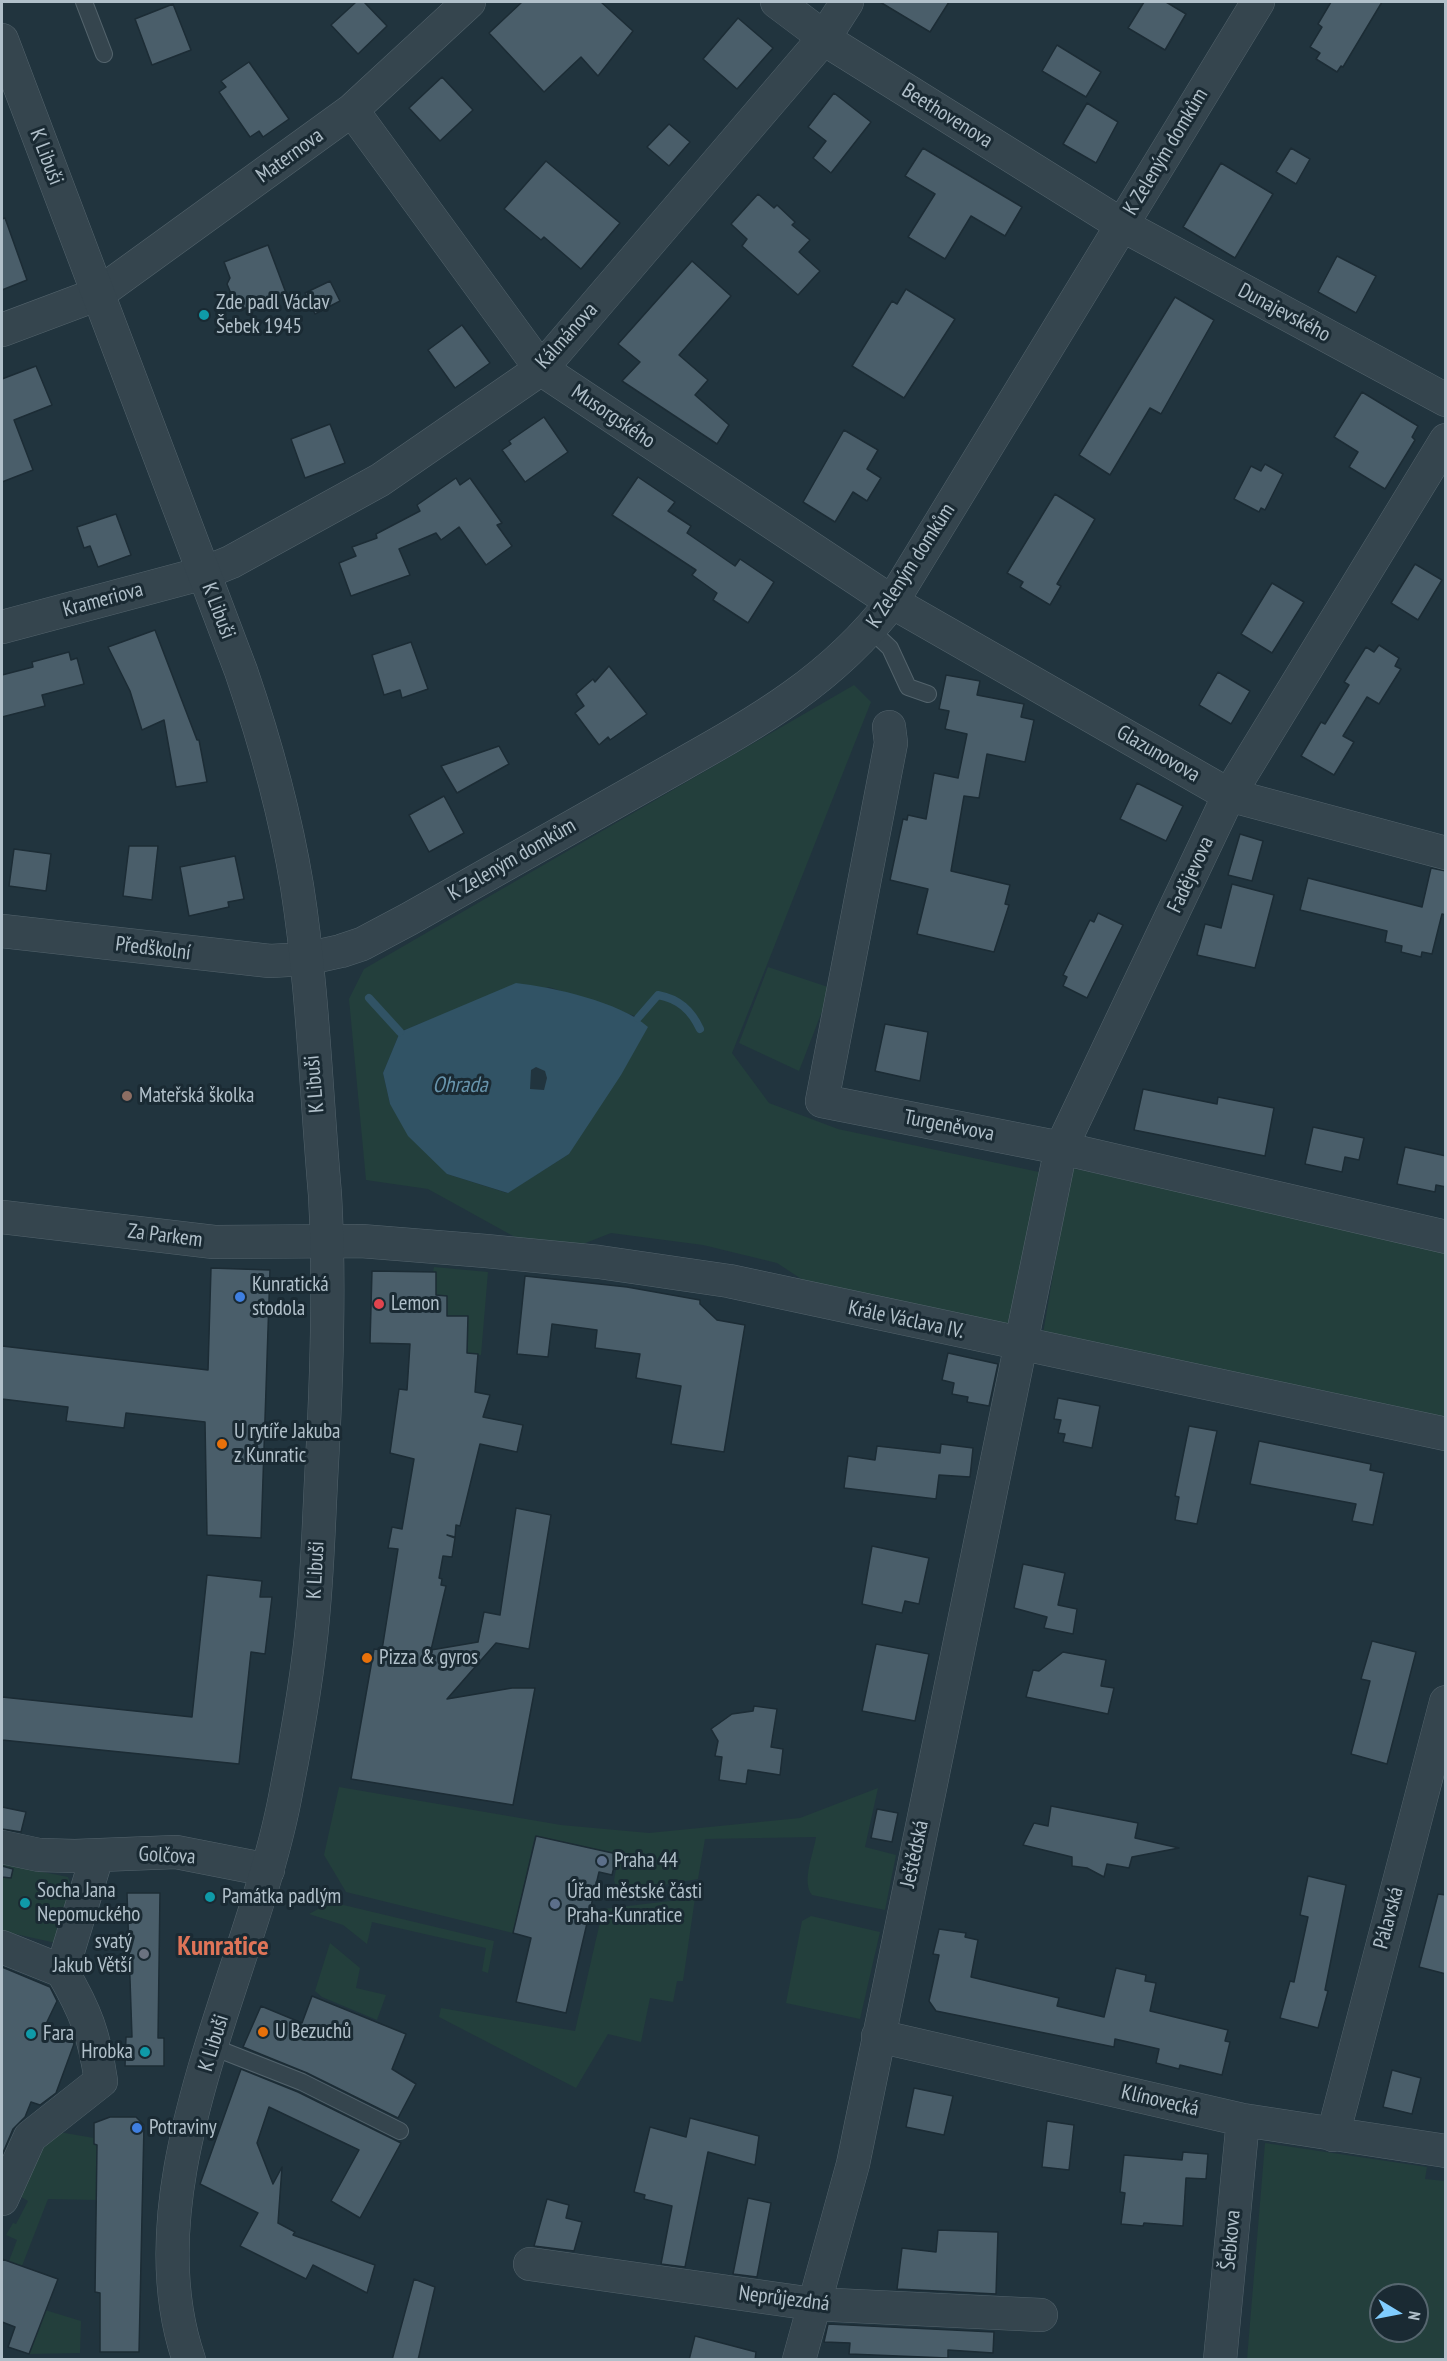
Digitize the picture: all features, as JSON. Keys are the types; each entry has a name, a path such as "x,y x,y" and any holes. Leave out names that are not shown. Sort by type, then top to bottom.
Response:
{"street":[{"name":"Maternova","path":"2,330 98,294 352,110 469,2"},
{"name":"Beethovenova","path":"777,2 824,38 1122,225"},
{"name":"Kálmánova","path":"204,573 231,562 380,480 541,369 824,38 847,2"},
{"name":"K Zeleným domkům","path":"305,959 362,944 754,723 817,681 850,652 871,630 892,602 1258,2"},
{"name":"K Libuši","path":"2,40 260,726 283,811 297,888 328,1240 327,1376 314,1616 287,1790 252,1867 213,2047 180,2162 175,2212 174,2271 180,2350"},
{"name":"Musorgského","path":"352,110 541,369 892,602"},
{"name":"Dunajevského","path":"1122,225 1446,400"},
{"name":"Fadějevova","path":"1020,1345 1061,1148 1229,795 1446,440"},
{"name":"Krameriova","path":"2,627 204,573"},
{"name":"Glazunovova","path":"892,602 1229,795 1446,853"},
{"name":"Turgeněvova","path":"889,727 891,743 822,1101 1061,1148 1446,1237"},
{"name":"Předškolní","path":"2,931 253,961 305,959"},
{"name":"Za Parkem","path":"2,1217 214,1242 328,1240"},
{"name":"Krále Václava IV.","path":"328,1240 599,1262 729,1281 1020,1345 1446,1434"},
{"name":"Ještědská","path":"799,2360 853,2164 1020,1345"},
{"name":"Pálavská","path":"1333,2135 1446,1702"},
{"name":"Golčova","path":"2,1847 39,1855 97,1856 176,1852 252,1867"},
{"path":"62,1971 97,1856"},
{"path":"2,1947 62,1971 85,2010 97,2050 101,2081 30,2137 2,2199"},
{"name":"Klínovecká","path":"878,2036 1243,2120 1446,2151"},
{"name":"Šebkova","path":"1220,2360 1243,2120"},
{"name":"Neprůjezdná","path":"530,2264 813,2304 1041,2315"}],"lane":[{"path":"84,2 104,54"},
{"path":"871,630 890,648 909,687 928,694"},
{"path":"213,2047 302,2082 400,2131"}],"green space":[{"path":"854,685 871,702 732,1053 769,1103 838,1129 1039,1172 1009,1327 809,1284 777,1263 703,1245 611,1233 583,1244 522,1241 428,1189 366,1180 349,999 364,969","holes":["549,987 638,1017 569,1154 507,1193 447,1174 390,1104 383,1073 400,1032 424,1022"]},
{"path":"768,967 831,988 799,1071 739,1043"},
{"path":"1071,1168 1445,1248 1445,1421 1043,1334"},
{"path":"434,1267 488,1272 481,1355 410,1352 468,1342 468,1316 447,1316 447,1296 436,1295"},
{"path":"339,1787 561,1825 649,1833 800,1818 878,1788 865,1847 896,1855 885,1910 812,1895 808,1875 816,1837 705,1839 698,1879 618,1893 614,1880 619,1854 535,1836 513,1933 346,1892 324,1855"},
{"path":"2,1864 68,1877 72,1889 56,1943 2,1931"},
{"path":"695,1898 683,1981 677,1981 673,2002 650,1998 641,2042 608,2034 576,2088 439,2017 441,2008 575,2031 603,1909"},
{"path":"331,1902 494,1941 488,1973 482,1971 486,1948 372,1922 367,1944 343,1925 309,1914"},
{"path":"811,1916 880,1932 860,2019 786,2003 802,1921"},
{"path":"330,1943 360,1968 356,1988 386,1995 377,2020 322,1997 315,1991"},
{"path":"59,2132 94,2138 94,2144 103,2145 97,2200 48,2199 8,2302 2,2300 2,2259 9,2261 17,2240 6,2235 13,2223 16,2224 28,2201 13,2192 33,2154"},
{"path":"1265,2143 1427,2167 1425,2179 1445,2181 1445,2359 1247,2359"},
{"path":"45,2310 81,2321 80,2353 29,2354"}],"water":[{"name":"Ohrada","path":"516,983 566,992 604,1003 636,1018 648,1027 621,1075 569,1154 508,1193 447,1174 408,1136 390,1104 383,1073 400,1032","holes":["536,1067 545,1071 547,1078 544,1090 530,1089 531,1070"]}],"building":[{"path":"356,2 364,2 387,26 358,54 331,25"},
{"path":"522,2 601,2 633,31 598,76 581,57 544,92 489,33"},
{"path":"880,2 949,2 930,32"},
{"path":"1144,2 1166,2 1186,14 1165,50 1128,28"},
{"path":"1331,2 1382,2 1343,67 1341,66 1337,72 1316,59 1320,53 1310,47 1322,27 1318,24"},
{"path":"173,4 191,50 152,65 135,19"},
{"path":"738,18 773,48 737,89 703,59"},
{"path":"1057,45 1101,72 1086,97 1042,71"},
{"path":"249,62 289,119 263,137 259,131 250,137 219,92 226,87 221,81"},
{"path":"442,77 473,110 440,141 409,108"},
{"path":"834,93 871,122 831,173 813,158 826,141 808,127"},
{"path":"1087,103 1118,122 1096,163 1063,144"},
{"path":"669,124 690,142 669,166 647,147"},
{"path":"923,148 1022,207 1005,236 971,216 945,259 908,237 935,194 905,176"},
{"path":"1291,148 1310,159 1296,184 1276,172"},
{"path":"546,161 620,223 581,269 544,237 541,240 504,209"},
{"path":"1221,163 1273,194 1235,258 1183,227"},
{"path":"758,194 774,208 777,205 795,222 792,225 810,240 799,252 820,271 798,295 742,246 747,239 731,224"},
{"path":"5,218 27,280 2,290 2,219"},
{"path":"268,245 286,293 243,309 239,299 232,296 227,284 230,278 224,262"},
{"path":"1337,256 1376,276 1356,313 1318,292"},
{"path":"692,261 731,296 679,355 708,380 695,395 729,425 717,444 622,381 640,362 618,344"},
{"path":"330,281 340,301 315,314 305,293"},
{"path":"906,289 955,319 904,398 852,366 892,301 897,304"},
{"path":"1175,297 1214,320 1161,414 1150,408 1110,475 1079,455"},
{"path":"462,325 490,363 455,388 428,350"},
{"path":"36,366 52,405 14,420 33,470 2,482 2,379"},
{"path":"1362,392 1418,426 1412,437 1415,440 1385,489 1349,467 1358,452 1334,437"},
{"path":"544,417 568,452 525,482 502,450 511,444 509,441"},
{"path":"330,424 345,463 305,478 291,439"},
{"path":"844,430 878,450 867,469 881,478 867,501 853,492 835,522 803,502"},
{"path":"1265,464 1283,474 1265,510 1261,508 1259,512 1234,499 1251,466 1261,471"},
{"path":"638,477 675,502 668,511 691,526 687,533 735,566 740,559 774,582 748,623 713,600 717,593 692,575 696,570 612,515"},
{"path":"456,478 460,485 470,478 502,523 497,525 512,546 486,565 459,527 441,540 436,533 399,549 410,575 351,596 339,563 356,556 352,547 377,538 376,534 420,511 417,505"},
{"path":"1055,494 1095,519 1057,584 1061,586 1050,605 1020,587 1023,582 1007,573"},
{"path":"116,514 131,555 98,567 90,546 84,548 77,527"},
{"path":"1415,564 1442,580 1418,620 1391,603"},
{"path":"1272,583 1304,602 1272,653 1241,634"},
{"path":"155,630 197,740 199,740 207,782 176,787 164,720 142,730 130,691 108,647"},
{"path":"411,642 428,689 402,698 400,690 384,695 372,655"},
{"path":"1379,645 1399,658 1395,666 1401,669 1379,704 1367,697 1343,736 1354,742 1334,775 1301,756 1321,722 1325,724 1349,685 1344,682 1366,647 1374,652"},
{"path":"69,652 71,660 77,658 84,684 42,695 45,706 2,717 2,675 33,667 32,662"},
{"path":"609,666 647,714 610,740 608,737 599,745 575,713 584,706 576,694 593,679 595,682"},
{"path":"1218,672 1250,691 1231,724 1199,705"},
{"path":"946,675 980,681 977,695 1024,704 1021,717 1034,720 1025,762 987,754 979,798 964,796 951,871 1010,885 1005,904 1009,905 994,952 917,934 928,889 890,880 903,819 907,820 908,815 926,819 934,773 958,778 967,734 945,729 949,711 939,709"},
{"path":"499,746 509,764 457,793 441,766"},
{"path":"1137,783 1183,806 1166,841 1120,819"},
{"path":"444,796 464,833 429,852 409,815"},
{"path":"1240,834 1263,841 1252,881 1228,875"},
{"path":"129,846 158,846 152,900 123,896"},
{"path":"14,849 51,854 46,891 9,886"},
{"path":"235,856 244,899 228,902 229,907 189,916 180,867"},
{"path":"1431,868 1446,871 1446,915 1442,914 1432,954 1422,952 1421,957 1401,952 1402,946 1385,942 1387,931 1300,910 1308,878 1422,907"},
{"path":"1232,884 1274,895 1255,968 1197,955 1205,924 1221,928"},
{"path":"1098,913 1123,925 1087,998 1063,986 1067,977 1063,975 1090,920 1094,922"},
{"path":"885,1024 928,1032 920,1081 875,1071"},
{"path":"1143,1089 1217,1104 1218,1097 1274,1108 1265,1156 1134,1130"},
{"path":"1313,1127 1364,1138 1359,1160 1345,1157 1342,1172 1305,1164"},
{"path":"1405,1147 1446,1156 1446,1187 1436,1185 1435,1192 1397,1184"},
{"path":"211,1268 270,1270 261,1538 207,1535 205,1422 126,1413 124,1428 66,1421 68,1407 2,1399 2,1346 208,1370"},
{"path":"372,1271 436,1272 436,1295 447,1296 447,1316 468,1316 467,1353 478,1354 475,1392 490,1395 483,1417 523,1425 517,1452 480,1444 460,1526 456,1525 455,1537 447,1535 455,1538 452,1557 443,1556 439,1578 442,1579 441,1585 446,1586 431,1650 478,1642 484,1612 500,1615 516,1508 551,1515 529,1649 496,1643 447,1699 512,1688 535,1688 513,1805 351,1779 374,1649 382,1650 398,1549 388,1548 392,1527 402,1529 414,1459 390,1453 399,1389 407,1390 410,1344 370,1343"},
{"path":"525,1276 627,1287 700,1300 700,1304 717,1320 745,1325 724,1452 671,1444 681,1386 636,1378 640,1354 595,1348 597,1330 552,1324 548,1357 517,1354"},
{"path":"948,1353 998,1364 989,1406 967,1402 968,1397 952,1394 954,1383 942,1380"},
{"path":"1058,1398 1100,1406 1092,1448 1063,1442 1065,1434 1058,1433 1061,1420 1054,1419"},
{"path":"1189,1426 1217,1431 1197,1524 1175,1520 1179,1497 1175,1496"},
{"path":"1259,1441 1371,1464 1370,1470 1384,1473 1373,1525 1352,1521 1356,1504 1250,1484"},
{"path":"941,1444 973,1448 970,1477 939,1475 936,1499 844,1488 848,1456 875,1460 877,1446 940,1453"},
{"path":"872,1546 929,1558 919,1604 905,1601 902,1613 862,1604"},
{"path":"1023,1564 1065,1573 1058,1605 1077,1609 1073,1634 1044,1628 1047,1617 1014,1608"},
{"path":"207,1575 262,1581 260,1597 272,1597 265,1654 251,1652 239,1764 2,1740 2,1697 192,1717"},
{"path":"1372,1641 1416,1652 1387,1764 1351,1754 1370,1681 1361,1679"},
{"path":"876,1644 929,1654 915,1721 862,1711"},
{"path":"1063,1652 1106,1660 1101,1686 1114,1688 1108,1714 1026,1697 1033,1670 1039,1671"},
{"path":"754,1706 777,1709 771,1747 783,1749 780,1775 748,1770 746,1784 719,1780 722,1757 715,1756 718,1741 711,1729 732,1714 753,1711"},
{"path":"1051,1806 1138,1823 1135,1838 1179,1848 1132,1857 1129,1868 1107,1864 1104,1877 1087,1868 1072,1866 1072,1857 1023,1845 1034,1823 1048,1826"},
{"path":"2,1807 26,1812 21,1832 2,1829"},
{"path":"877,1809 898,1813 892,1842 871,1838"},
{"name":"Úřad městské části Praha-Kunratice","path":"536,1836 617,1854 612,1875 599,1872 566,2013 516,2002 531,1938 513,1933"},
{"path":"2,1866 13,1869 11,1878 2,1877"},
{"path":"1308,1876 1346,1885 1325,1990 1328,1991 1318,2028 1280,2018 1290,1981 1294,1982 1308,1917 1300,1915"},
{"name":"svatý Jakub Větší","path":"127,1893 160,1893 158,2038 164,2038 164,2066 125,2066 126,2037 132,2037"},
{"path":"1438,1894 1446,1895 1446,1974 1419,1967"},
{"path":"939,1929 966,1933 965,1937 978,1940 971,1977 1059,1998 1057,2006 1104,2017 1116,1968 1146,1975 1145,1981 1156,1983 1150,2011 1228,2030 1225,2041 1230,2042 1222,2075 1180,2065 1179,2069 1156,2063 1159,2049 1115,2039 1114,2047 936,2011 929,2001 939,1955 933,1954"},
{"name":"Fara","path":"2,1967 50,1987 57,2001 44,2028 73,2039 74,2044 56,2093 40,2105 31,2102 25,2117 13,2129 2,2155"},
{"path":"312,1996 406,2034 392,2069 416,2084 398,2118 307,2073 243,2047 261,2006 302,2023"},
{"path":"241,2069 298,2092 401,2143 360,2218 331,2201 359,2150 269,2107 257,2143 273,2184 282,2167 278,2223 295,2232 293,2235 375,2265 367,2293 313,2265 306,2279 240,2246 258,2213 200,2184"},
{"path":"1392,2070 1421,2078 1412,2114 1383,2107"},
{"path":"914,2088 953,2096 944,2135 906,2127"},
{"path":"110,2117 136,2117 144,2125 139,2352 100,2352 100,2293 95,2292 97,2145 94,2144 94,2123"},
{"path":"690,2118 759,2136 755,2165 708,2152 685,2267 661,2264 672,2206 644,2199 645,2195 634,2192 650,2127 686,2137"},
{"path":"1047,2121 1074,2125 1069,2170 1042,2167"},
{"path":"1183,2152 1208,2154 1206,2179 1186,2178 1183,2226 1121,2224 1125,2193 1120,2192 1124,2155 1182,2160"},
{"path":"748,2198 771,2203 757,2277 733,2274"},
{"path":"547,2199 569,2205 566,2218 582,2222 574,2251 534,2246"},
{"path":"938,2230 998,2232 996,2294 897,2289 902,2248 936,2252"},
{"path":"2,2259 58,2279 29,2354 8,2347 15,2327 2,2322"},
{"path":"414,2279 435,2287 418,2360 392,2360"},
{"path":"828,2324 994,2332 993,2353 948,2350 948,2358 849,2354 850,2343 824,2342"},
{"path":"695,2336 756,2352 755,2360 689,2360"}],"waterway":[{"path":"638,1018 658,995 684,1006 700,1029"},
{"path":"369,998 400,1032"}],"place":[{"name":"Zde padl Václav Šebek 1945","path":"204,315"},
{"name":"Mateřská školka","path":"127,1096"},
{"name":"Kunratická stodola","path":"240,1297"},
{"name":"Lemon","path":"379,1304"},
{"name":"U rytíře Jakuba z Kunratic","path":"222,1444"},
{"name":"Pizza & gyros","path":"367,1658"},
{"name":"Praha 44","path":"602,1861"},
{"name":"Památka padlým","path":"210,1897"},
{"name":"Socha Jana Nepomuckého","path":"25,1903"},
{"name":"Úřad městské části Praha-Kunratice","path":"555,1904"},
{"name":"svatý Jakub Větší","path":"144,1954"},
{"name":"U Bezuchů","path":"263,2032"},
{"name":"Fara","path":"31,2034"},
{"name":"Hrobka","path":"145,2052"},
{"name":"Potraviny","path":"137,2128"}],"district":[{"name":"Kunratice","path":"223,1947"}]}
